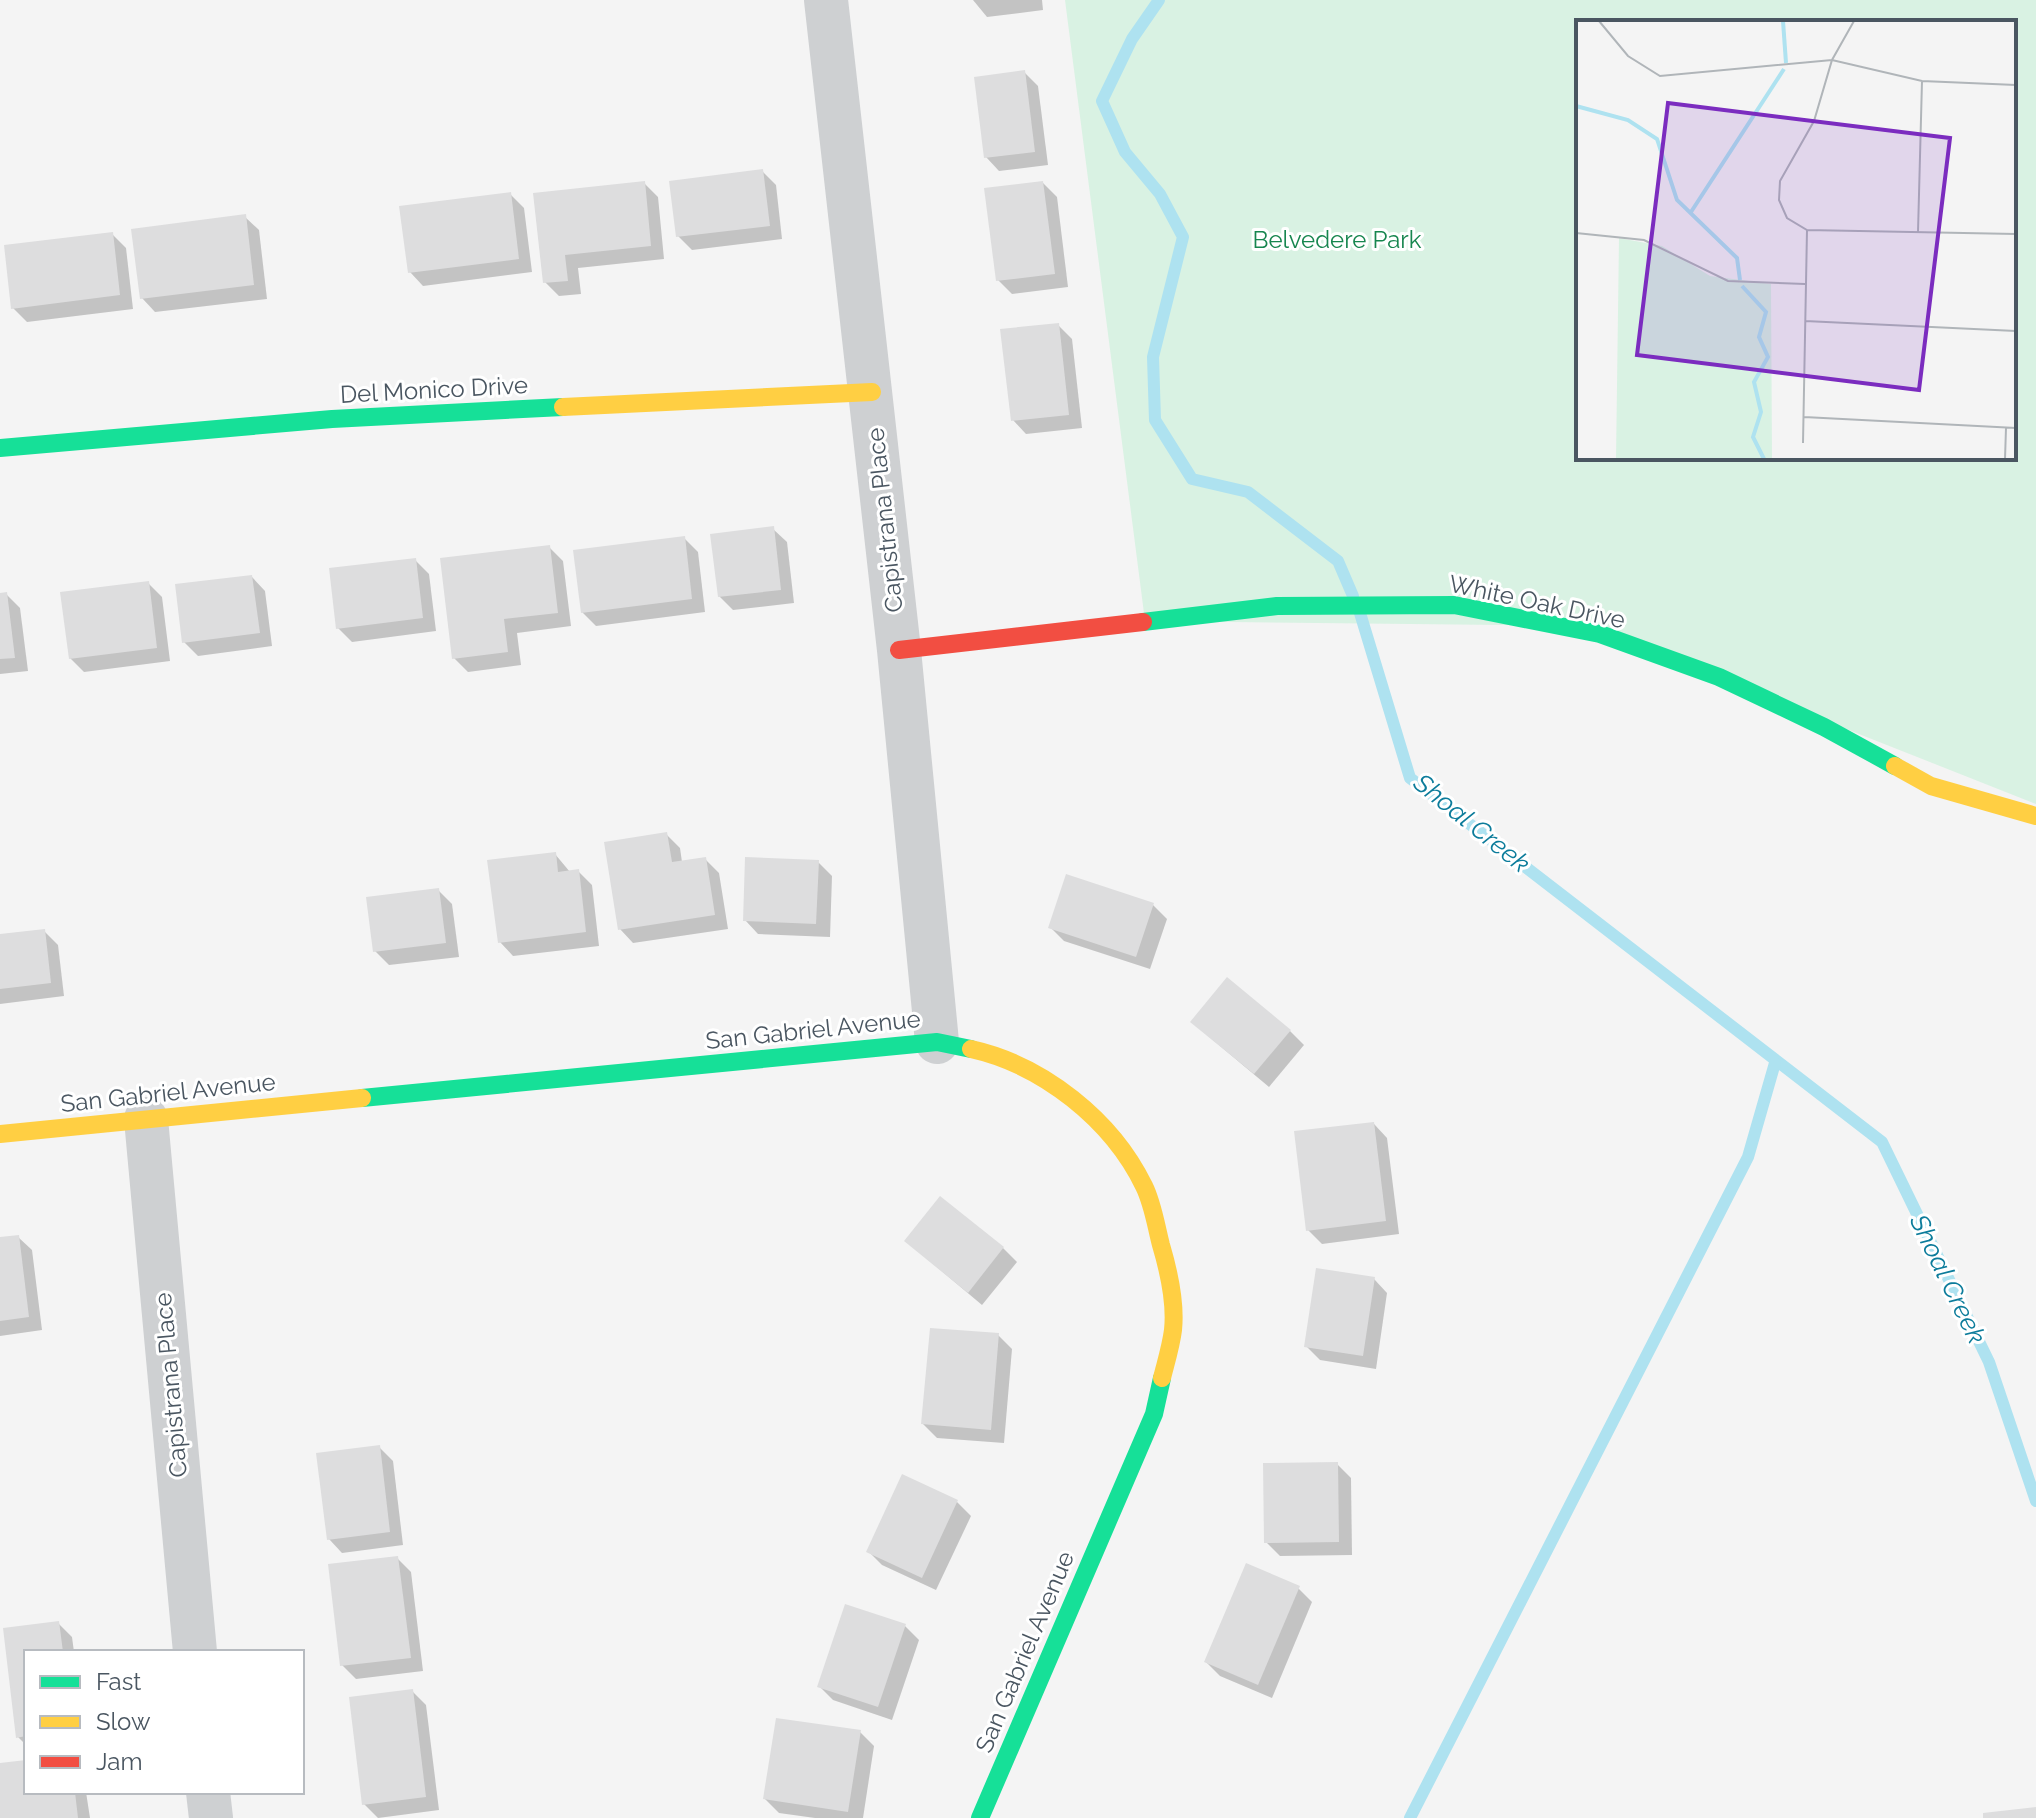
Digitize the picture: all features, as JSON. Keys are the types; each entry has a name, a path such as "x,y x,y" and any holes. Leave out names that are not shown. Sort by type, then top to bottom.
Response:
{"street":[{"name":"Capistrana Place","path":"826,0 872,392 937,1042"},
{"name":"Del Monico Drive","path":"0,448 332,419 872,392"},
{"name":"White Oak Drive","path":"899,650 1277,606 1454,605 1600,634 1719,677 1824,727 1931,786 2036,816"},
{"name":"San Gabriel Avenue","path":"0,1134 937,1042 992,1054 1037,1075 1085,1109 1114,1140 1145,1187 1160,1228 1170,1276 1173,1329 1154,1414 980,1818"},
{"name":"Capistrana Place","path":"146,1119 195,1650"},
{"path":"208,1794 211,1818"}],"green space":[{"name":"Belvedere Park","path":"1065,0 2036,0 2036,804 1586,626 1145,621"}],"building":[{"path":"1025,70 1035,152 984,158 974,77"},
{"path":"763,169 770,226 676,237 669,181"},
{"path":"645,181 651,246 565,255 568,281 543,283 533,193"},
{"path":"1043,181 1055,274 996,281 984,188"},
{"path":"511,192 519,259 408,273 399,206"},
{"path":"246,214 254,285 140,299 131,229"},
{"path":"113,232 120,295 11,309 4,245"},
{"path":"1059,323 1069,415 1011,421 1000,329"},
{"path":"774,526 781,590 718,597 710,534"},
{"path":"685,536 692,599 581,613 573,550"},
{"path":"550,545 558,613 504,619 508,652 452,659 440,558"},
{"path":"416,558 423,618 336,629 329,568"},
{"path":"252,575 260,633 182,643 175,584"},
{"path":"149,581 157,648 69,659 60,592"},
{"path":"7,592 15,658 0,659 0,593"},
{"path":"667,832 672,862 706,857 715,915 618,930 604,842"},
{"path":"556,852 558,872 579,869 586,932 498,943 487,860"},
{"path":"745,857 819,860 816,924 743,921"},
{"path":"1066,874 1154,903 1136,957 1048,928"},
{"path":"439,888 446,943 373,952 366,897"},
{"path":"45,929 51,983 0,989 0,934"},
{"path":"1227,977 1291,1030 1254,1074 1190,1022"},
{"path":"1374,1122 1386,1221 1306,1231 1294,1131"},
{"path":"940,1196 1004,1247 968,1293 904,1241"},
{"path":"19,1235 29,1317 0,1321 0,1237"},
{"path":"1316,1268 1375,1277 1363,1356 1304,1347"},
{"path":"930,1328 999,1333 991,1430 921,1424"},
{"path":"380,1445 390,1532 327,1540 316,1453"},
{"path":"1338,1462 1339,1542 1264,1543 1263,1463"},
{"path":"902,1474 958,1500 922,1578 866,1552"},
{"path":"398,1556 411,1658 340,1666 328,1564"},
{"path":"1246,1563 1300,1586 1258,1685 1204,1662"},
{"path":"845,1604 906,1624 878,1707 817,1687"},
{"path":"59,1621 63,1650 24,1650 24,1736 16,1738 3,1628"},
{"path":"413,1689 426,1797 362,1805 349,1697"},
{"path":"776,1718 861,1730 848,1812 763,1799"},
{"path":"24,1760 24,1794 75,1794 78,1818 0,1818 0,1763"},
{"path":"2036,1807 2036,1818 1983,1818 1983,1813"}],"waterway":[{"name":"Shoal Creek","path":"1159,0 1132,39 1102,101 1125,152 1160,194 1183,237 1153,357 1155,420 1192,479 1248,492 1338,561 1353,596"},
{"name":"Shoal Creek","path":"1360,613 1410,778 1882,1142 1989,1362 2036,1501"},
{"path":"1410,1818 1748,1157 1775,1063"}],"traffic: fast":[{"path":"0,448 332,419 563,407"},
{"path":"1143,622 1277,606 1454,605 1600,634 1719,677 1824,727 1895,766"},
{"path":"362,1098 937,1042 971,1049"},
{"path":"980,1818 1154,1414 1162,1378"}],"traffic: slow":[{"path":"563,407 872,392"},
{"path":"1895,766 1931,786 2036,816"},
{"path":"971,1049 1024,1068 1072,1099 1114,1139 1144,1186 1167,1266 1174,1309 1170,1348 1162,1378"},
{"path":"0,1134 362,1098"}],"traffic: jam":[{"path":"899,650 1143,622"}]}
